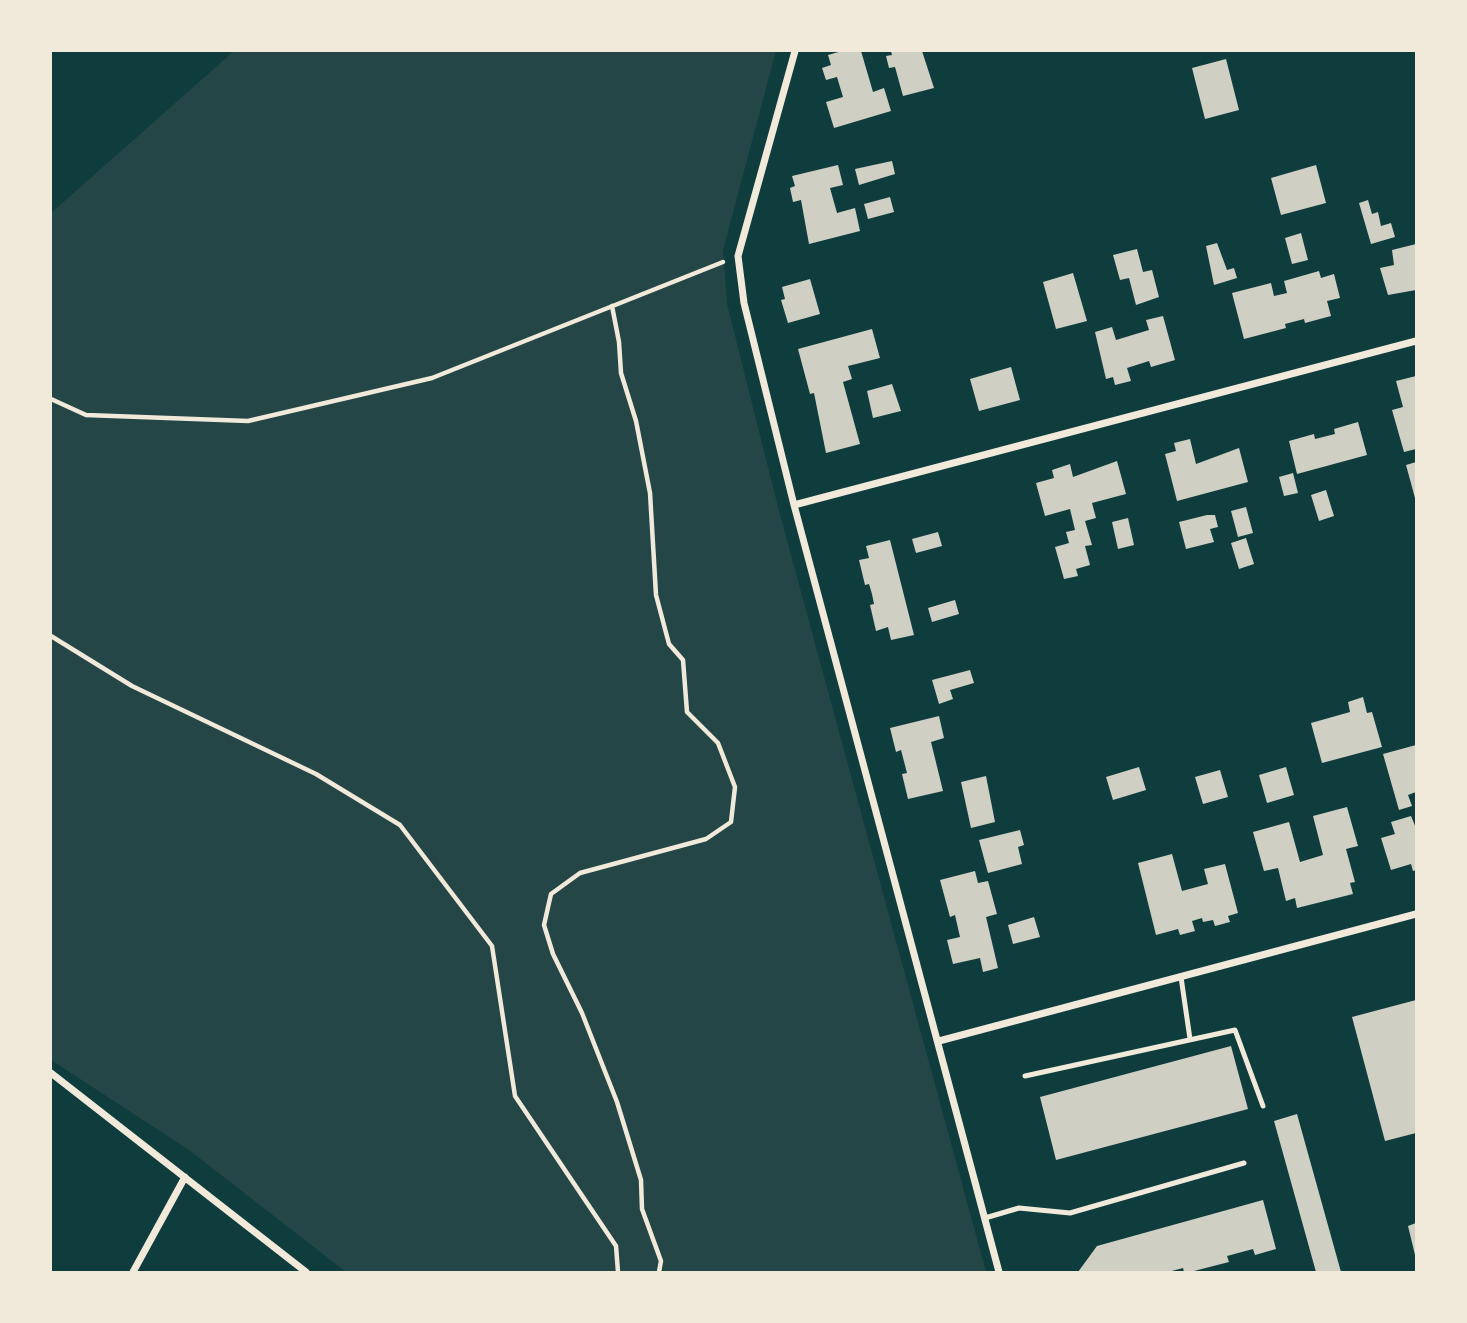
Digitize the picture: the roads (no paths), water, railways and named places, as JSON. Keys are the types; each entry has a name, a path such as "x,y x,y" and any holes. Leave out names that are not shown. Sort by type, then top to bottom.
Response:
{"street":[{"path":"795,51 738,256 744,303 794,505 999,1272"},
{"path":"794,505 1416,341"},
{"path":"939,1041 1416,914"},
{"path":"51,1073 306,1272"},
{"path":"133,1272 185,1177"}],"lane":[{"path":"1181,977 1190,1039"},
{"path":"1025,1076 1235,1030 1263,1106"},
{"path":"985,1219 1019,1208 1069,1213 1244,1163"}]}
